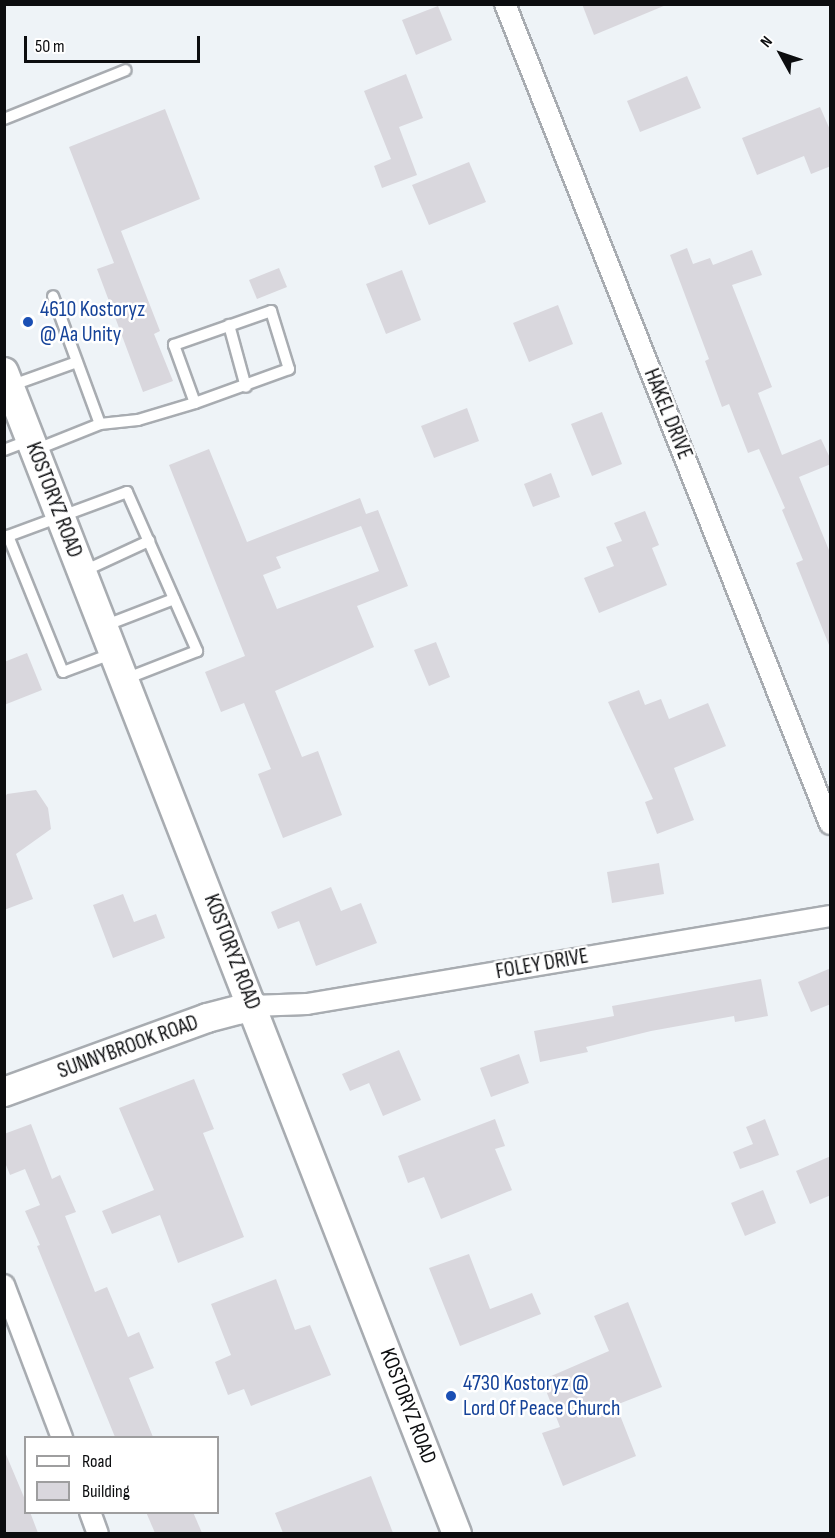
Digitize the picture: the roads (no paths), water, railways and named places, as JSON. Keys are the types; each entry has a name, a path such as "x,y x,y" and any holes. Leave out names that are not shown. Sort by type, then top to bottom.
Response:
{"main road":[{"name":"KOSTORYZ ROAD","path":"7,379 457,1533"},
{"name":"SUNNYBROOK ROAD","path":"4,1092 207,1018 253,1006"}],"street":[{"name":"HAKEL DRIVE","path":"505,4 831,824"},
{"name":"FOLEY DRIVE","path":"253,1006 307,1004 831,915"},
{"path":"4,1285 62,1436"},
{"path":"91,1514 98,1533"}],"lane":[{"path":"4,119 126,70"},
{"path":"53,296 100,424"},
{"path":"4,450 33,445 100,424 138,420 195,404 290,369 271,311 174,345 195,404"},
{"path":"229,325 246,387"},
{"path":"7,379 77,362"},
{"path":"127,492 197,651 119,666 63,672 6,534 60,515 127,492"},
{"path":"82,572 149,541"},
{"path":"104,627 174,599"}],"place":[{"name":"4610 Kostoryz @ Aa Unity","path":"28,322"},
{"name":"4730 Kostoryz @ Lord Of Peace Church","path":"451,1396"}]}
